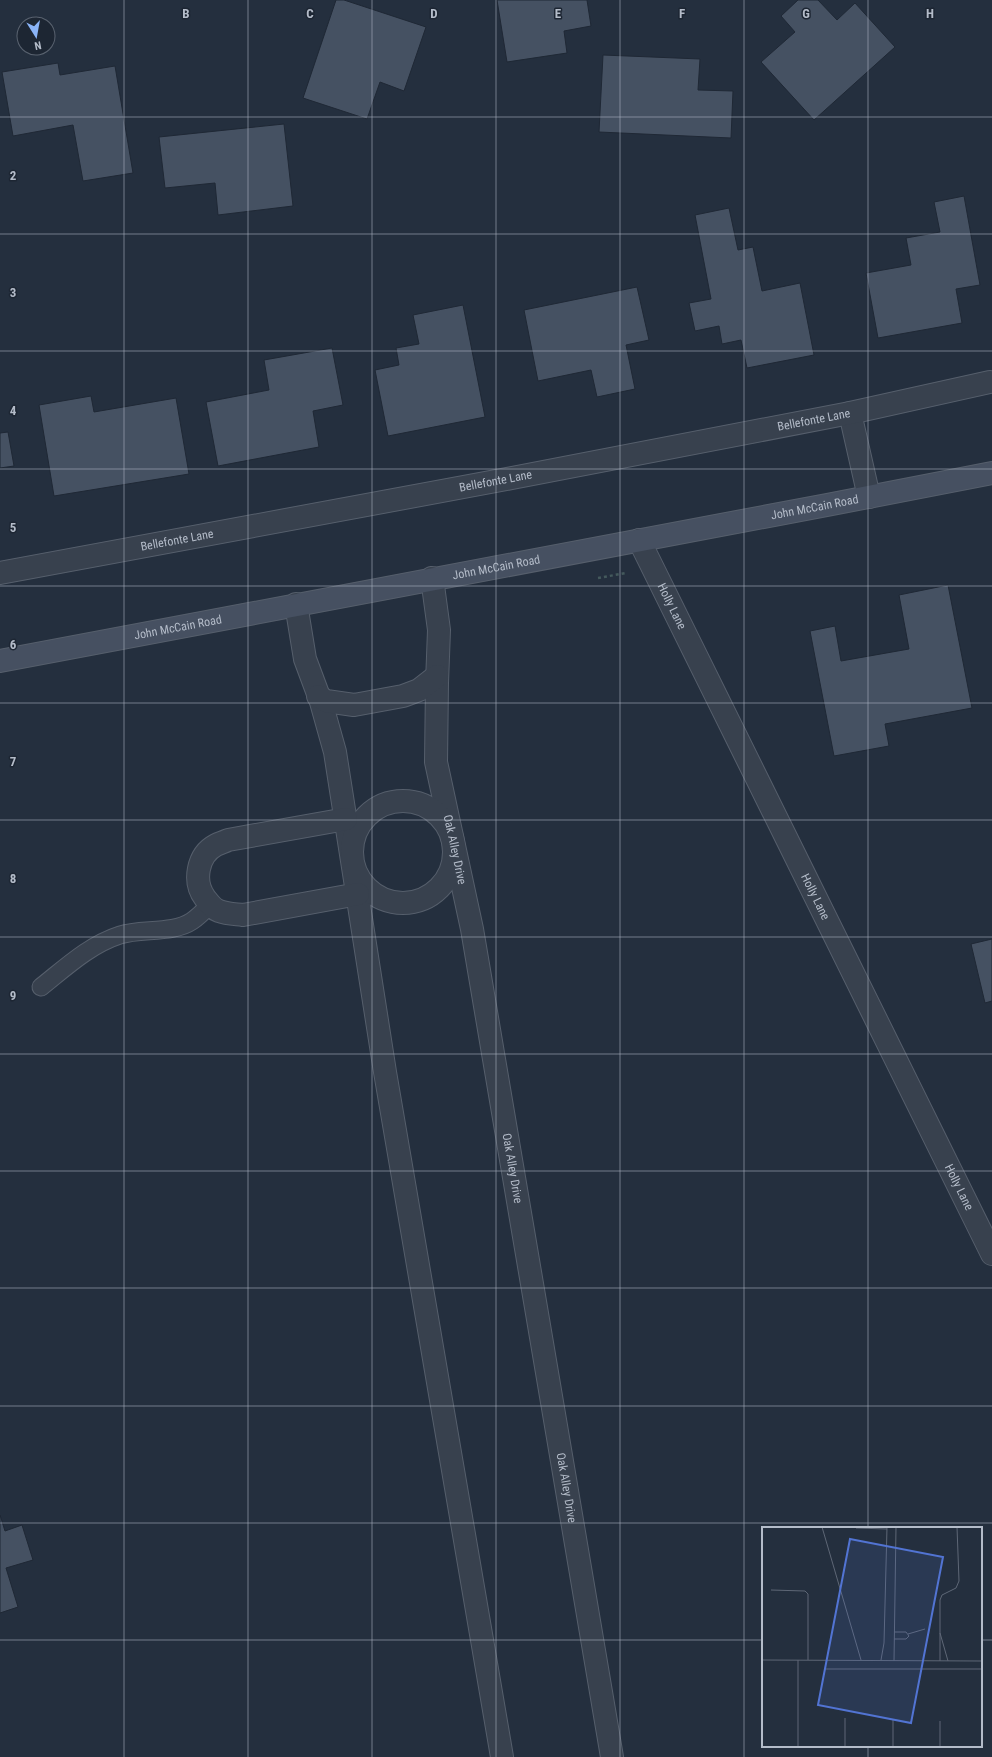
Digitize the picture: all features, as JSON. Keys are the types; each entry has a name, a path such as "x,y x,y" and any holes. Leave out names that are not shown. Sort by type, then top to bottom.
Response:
{"main road":[{"name":"John McCain Road","path":"0,661 992,473"}],"street":[{"name":"Bellefonte Lane","path":"0,574 850,413 990,382"},
{"path":"850,413 869,497"},
{"name":"Holly Lane","path":"639,540 992,1254"},
{"name":"Oak Alley Drive","path":"432,578 439,630 436,762 472,929 612,1757"},
{"path":"296,604 305,659 335,752 385,1072 502,1757"},
{"path":"318,696 326,701 337,704 362,704 403,696 419,690 437,676"},
{"path":"396,802 413,802 429,808 442,818 451,832 455,848 453,866 446,881 434,893 419,901 402,904 385,900 370,892 360,878 353,863 352,846 357,830 367,817 380,807 396,802"},
{"path":"346,820 228,840 216,845 202,860 198,878 200,891 210,905 218,911 230,914 243,914 358,894"}],"lane":[{"path":"41,987 86,952 104,942 121,935 175,927 191,922 210,905"}],"building":[{"path":"336,0 344,0 426,27 404,91 380,82 367,119 303,98"},
{"path":"497,0 587,0 591,26 564,31 567,53 507,62"},
{"path":"798,0 818,0 837,20 855,3 895,47 814,120 761,62 795,32 781,16"},
{"path":"603,55 700,59 698,90 733,91 731,138 599,132"},
{"path":"58,63 60,75 115,66 133,173 83,181 73,125 13,136 2,72"},
{"path":"284,124 293,206 218,215 215,183 165,188 159,137"},
{"path":"964,196 980,285 956,289 962,323 878,338 866,273 911,265 906,238 940,232 934,202"},
{"path":"729,208 738,250 753,247 762,291 800,283 814,355 747,368 741,340 722,344 719,326 695,331 689,303 711,299 695,215"},
{"path":"637,287 649,340 626,345 635,389 597,397 591,370 538,381 524,310"},
{"path":"463,305 485,417 388,436 375,370 399,365 396,348 419,344 413,315"},
{"path":"332,348 343,405 313,411 319,447 218,466 206,402 269,390 264,360"},
{"path":"91,396 94,412 176,398 189,474 54,496 39,405"},
{"path":"8,432 14,466 0,468 0,433"},
{"path":"948,585 972,708 885,724 889,746 834,756 810,631 835,626 841,661 909,649 899,595"},
{"path":"992,939 992,1001 985,1003 971,944"},
{"path":"0,1515 5,1531 22,1525 33,1560 6,1568 18,1607 0,1613"}]}
